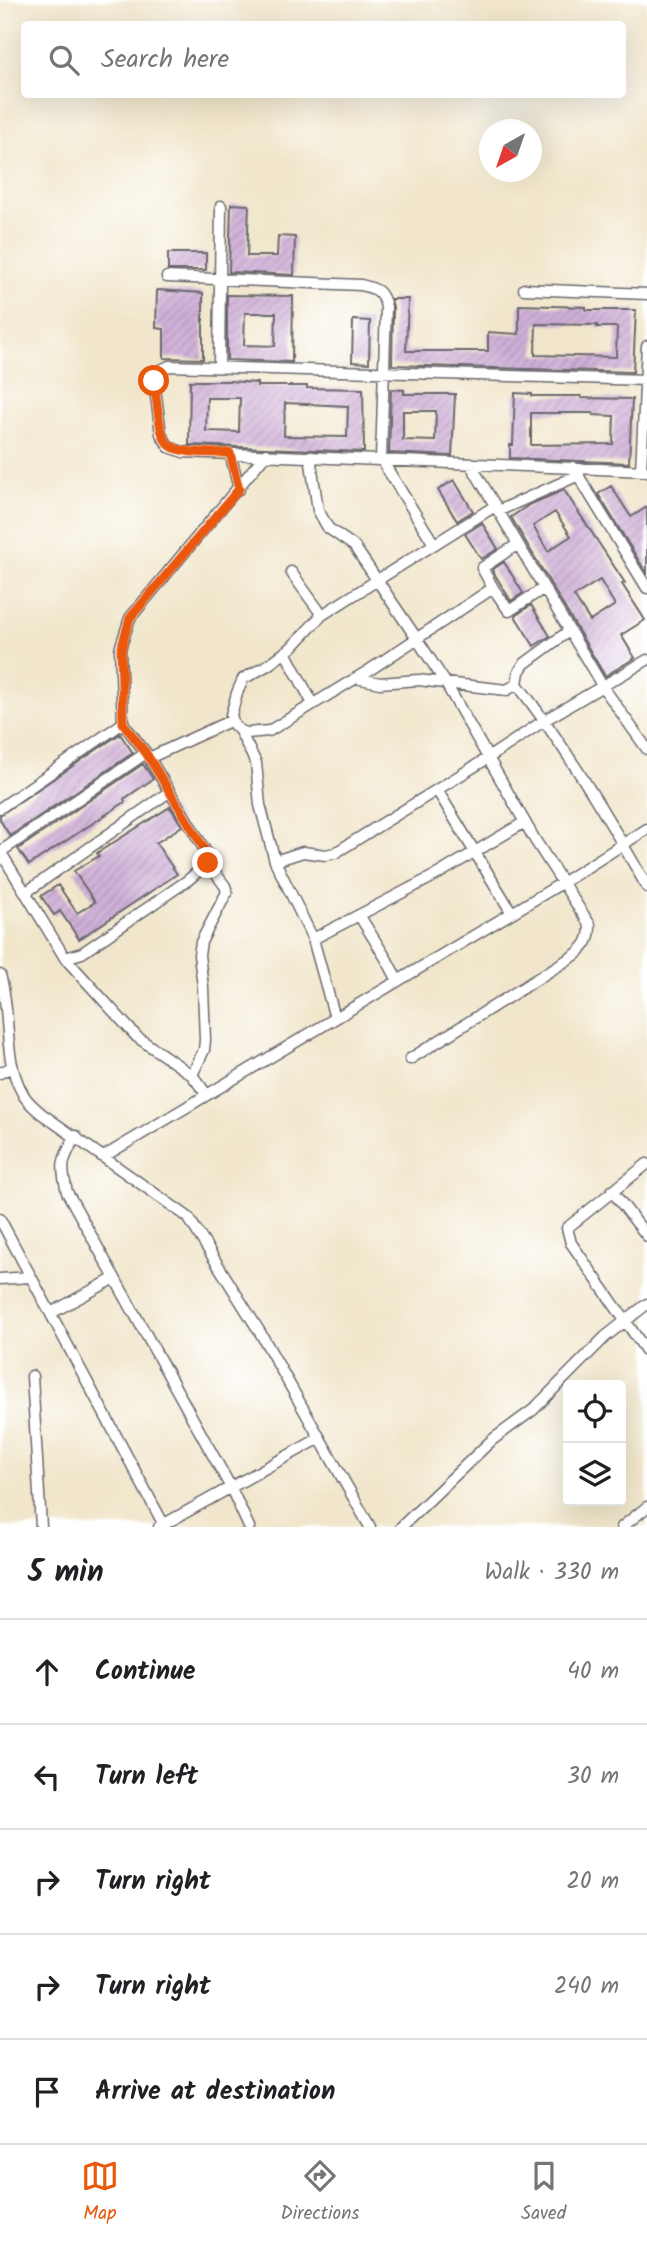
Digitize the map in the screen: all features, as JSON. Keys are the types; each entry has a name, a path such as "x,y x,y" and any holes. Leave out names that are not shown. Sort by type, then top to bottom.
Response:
{"street":[{"path":"219,366 221,206"},
{"path":"167,277 361,285 376,289 384,296 386,307 381,459 434,544"},
{"path":"524,289 647,294"},
{"path":"646,380 169,366 159,371 154,381 161,434 170,447 183,452 381,459 576,471 644,471 647,346"},
{"path":"230,453 239,489"},
{"path":"65,958 82,953 197,874 208,863 209,857 147,756 123,723 121,649 130,618 266,454"},
{"path":"310,456 318,510 328,528 354,546 417,639 445,682 525,822 590,925 586,946 575,955 410,1059"},
{"path":"471,465 603,687 646,747"},
{"path":"335,1018 313,939 275,860 260,805 256,763 232,720 237,692 243,679 285,652 322,615 434,544 496,509 576,471"},
{"path":"576,471 647,588"},
{"path":"518,544 482,568 493,588 509,611 544,588"},
{"path":"292,572 322,615"},
{"path":"240,731 269,731 356,678 493,588"},
{"path":"569,631 524,664 517,684 545,720 647,887"},
{"path":"285,652 313,704"},
{"path":"275,860 303,852 326,855 335,853 545,720 647,660"},
{"path":"356,678 380,683 418,680 507,690 517,684"},
{"path":"207,1095 192,1075 137,1037 65,958 0,852 147,756 232,720"},
{"path":"0,808 123,723"},
{"path":"437,790 512,913"},
{"path":"25,893 169,792"},
{"path":"313,939 438,874 525,822"},
{"path":"103,1157 562,883 647,829"},
{"path":"192,1075 204,1050 205,1040 199,955 201,942 227,892 208,863"},
{"path":"359,915 398,981"},
{"path":"0,975 6,994 12,1067 24,1097 42,1114 188,1217 261,1334 370,1527"},
{"path":"0,1073 12,1067"},
{"path":"76,1136 64,1158 62,1169 67,1192 230,1486 249,1527"},
{"path":"647,1164 566,1228 571,1242 647,1352"},
{"path":"612,1191 647,1236"},
{"path":"0,1219 162,1526 320,1438"},
{"path":"0,1279 31,1278"},
{"path":"51,1313 115,1278"},
{"path":"401,1527 492,1440 533,1410 605,1337 647,1304"},
{"path":"32,1376 41,1527"},
{"path":"622,1527 647,1507"}],"building":[{"path":"231,204 249,205 247,256 277,256 278,236 295,237 294,275 229,272"},
{"path":"168,253 206,253 206,270 168,270"},
{"path":"157,290 203,293 203,359 164,358 164,329 156,328"},
{"path":"227,295 293,296 292,362 227,360","holes":["245,313 276,313 275,346 244,345"]},
{"path":"391,299 408,299 406,351 488,351 488,332 519,334 519,305 586,307 586,310 636,310 633,372 392,365","holes":["536,324 617,327 616,357 535,355"]},
{"path":"353,320 370,321 369,363 352,362"},
{"path":"190,381 363,389 364,452 189,445","holes":["207,398 240,398 239,432 206,431","285,403 348,406 347,437 284,436"]},
{"path":"391,389 404,390 404,394 455,394 452,456 389,453","holes":["403,411 436,411 435,441 403,440"]},
{"path":"515,393 532,396 632,399 629,463 510,458 510,445 513,445","holes":["531,413 593,413 614,416 613,444 531,445"]},
{"path":"454,480 473,511 457,521 438,490"},
{"path":"611,486 631,517 647,507 647,574 598,494"},
{"path":"564,490 625,583 622,584 645,620 621,635 635,658 605,676 511,517 529,505","holes":["555,512 571,536 548,551 533,526","600,580 615,605 590,621 574,596"]},
{"path":"482,523 498,549 481,559 465,534"},
{"path":"504,562 523,593 511,601 492,570"},
{"path":"531,605 550,636 534,646 515,616"},
{"path":"120,734 133,753 10,836 0,820 0,815"},
{"path":"143,764 153,779 124,799 125,802 29,865 18,849"},
{"path":"170,807 182,826 156,843 177,874 79,939 60,911 54,915 41,896 58,885 77,913 95,902 74,871 99,856 97,853"}],"route":[{"path":"154,381 161,434 170,447 183,452 230,453 239,489 130,618 121,649 123,723 146,753 193,830 209,857 208,863"}]}
